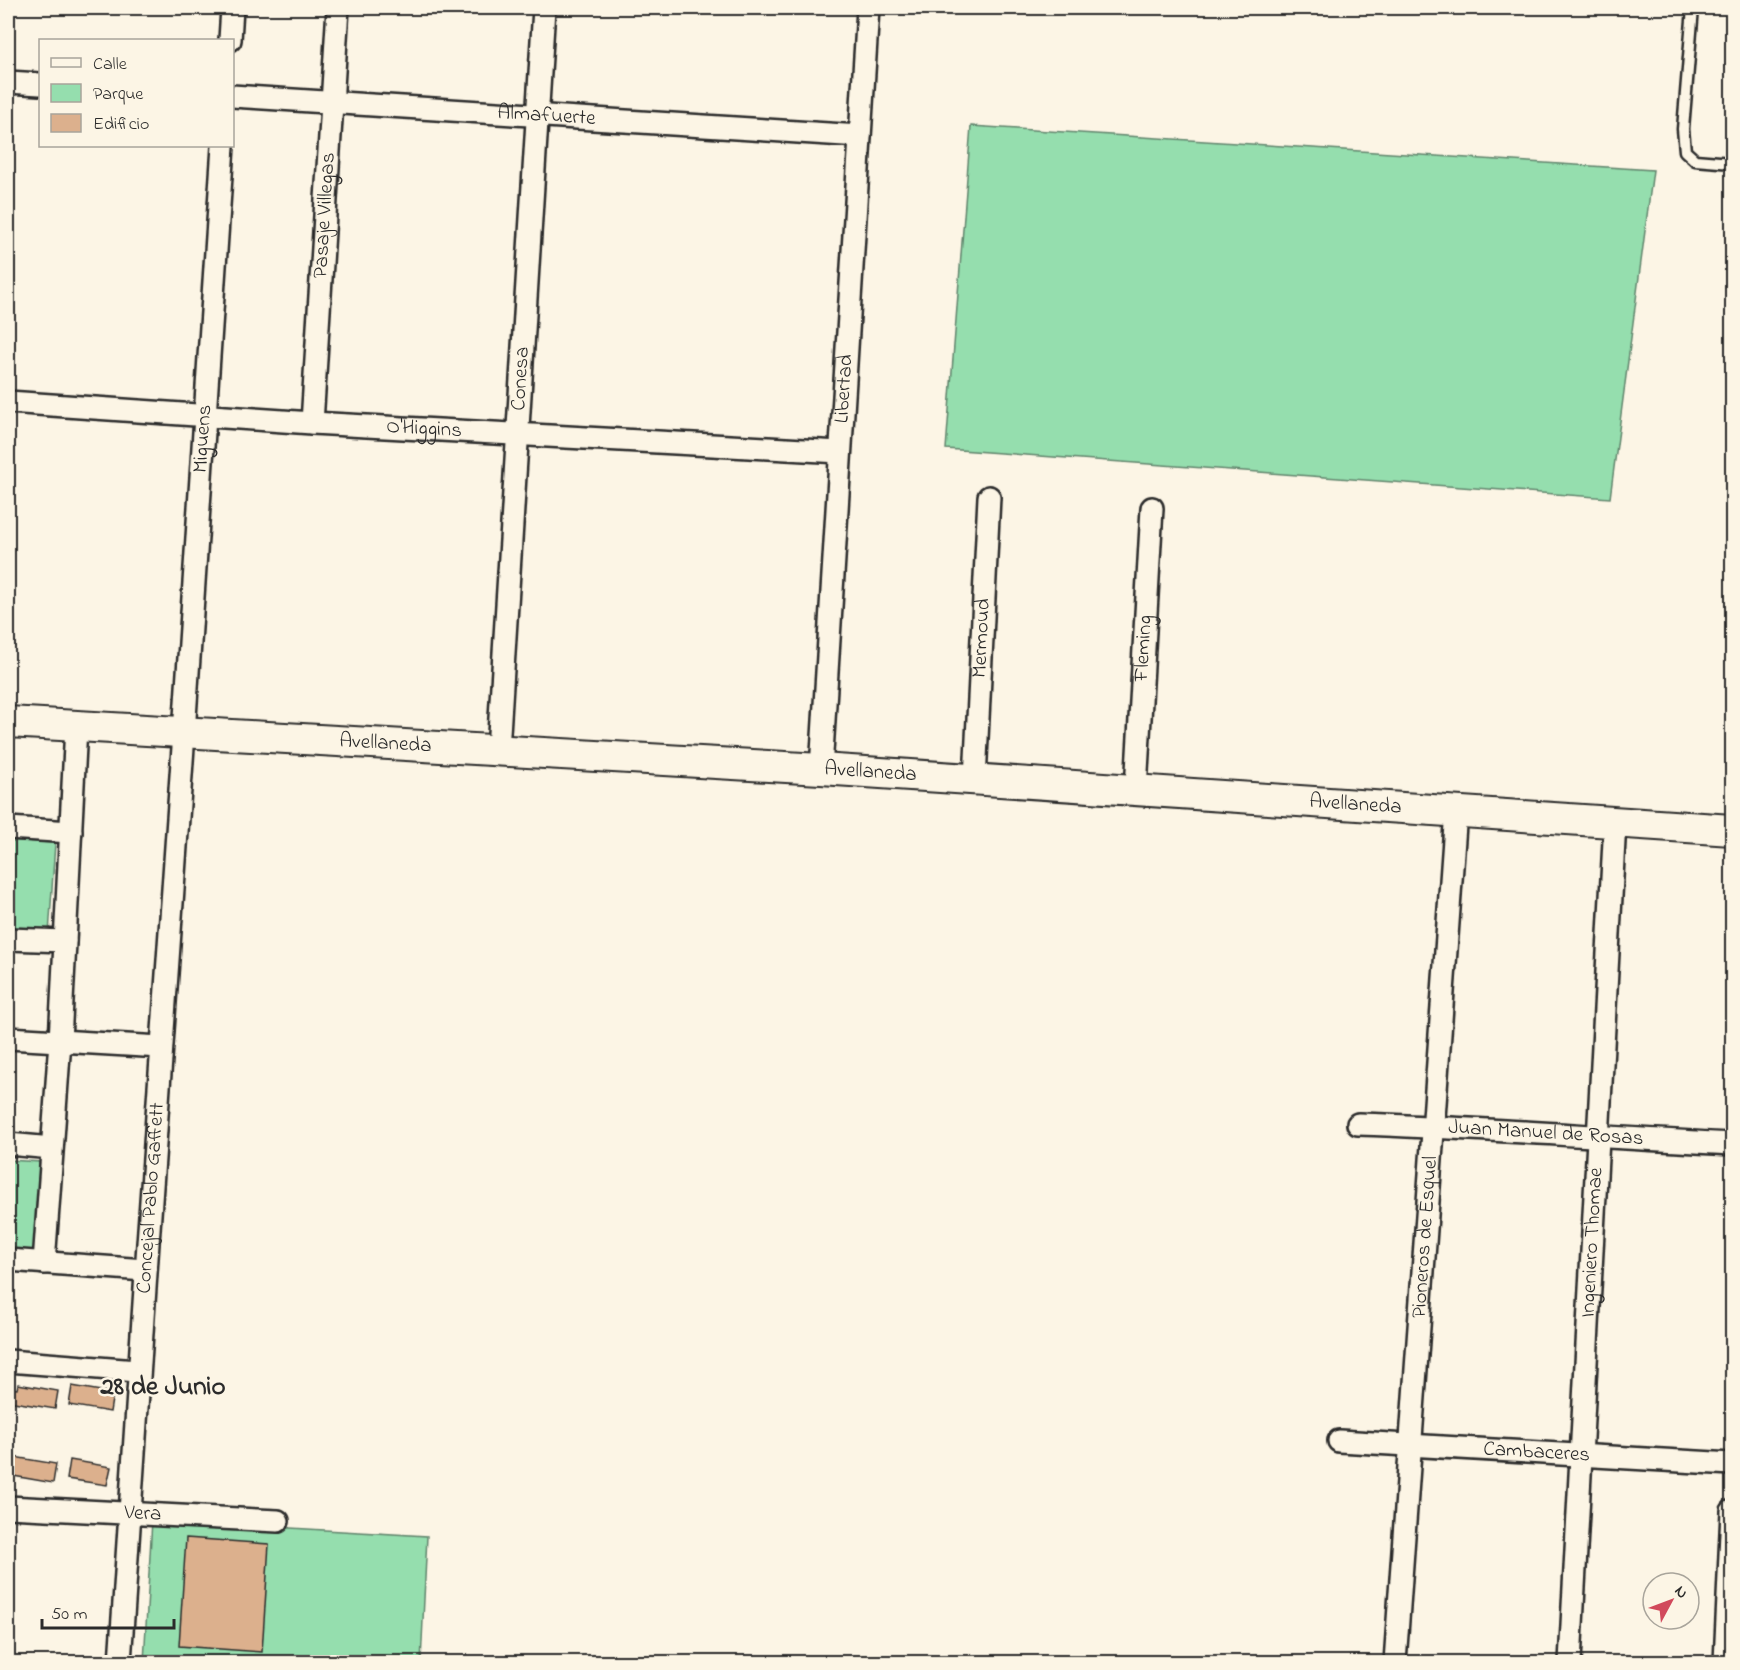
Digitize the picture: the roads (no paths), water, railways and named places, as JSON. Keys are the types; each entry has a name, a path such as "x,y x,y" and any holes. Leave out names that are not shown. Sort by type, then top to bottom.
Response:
{"street":[{"path":"230,39 232,8"},
{"name":"Pasaje Villegas","path":"312,423 338,8"},
{"name":"Conesa","path":"498,750 544,8"},
{"name":"Libertad","path":"821,769 868,8"},
{"path":"8,82 39,84"},
{"name":"Almafuerte","path":"234,96 860,136"},
{"name":"Miguens","path":"184,732 203,414 223,147"},
{"name":"O'Higgins","path":"8,402 312,423 840,452"},
{"name":"Mermoud","path":"975,779 989,497"},
{"name":"Fleming","path":"1136,789 1152,508"},
{"name":"Avellaneda","path":"8,722 821,769 1732,830"},
{"path":"44,1263 60,1041 76,726"},
{"name":"Concejal Pablo Gaffett","path":"120,1662 137,1371 184,732"},
{"name":"Pioneros de Esquel","path":"1395,1662 1456,811"},
{"name":"Ingeniero Thomae","path":"1570,1662 1614,822"},
{"path":"8,828 71,832"},
{"path":"8,939 65,941"},
{"path":"8,1038 161,1047"},
{"name":"Juan Manuel de Rosas","path":"1358,1124 1433,1126 1598,1138 1732,1144"},
{"path":"8,1144 52,1148"},
{"path":"8,1260 145,1270"},
{"path":"8,1361 137,1371"},
{"name":"Cambaceres","path":"1339,1441 1732,1464"},
{"name":"Vera","path":"8,1507 278,1521"},
{"path":"1725,1662 1732,1511"}],"lane":[{"path":"1693,8 1683,129 1685,151 1695,160 1732,163"}],"district":[{"name":"28 de Junio","path":"163,1387"}]}
